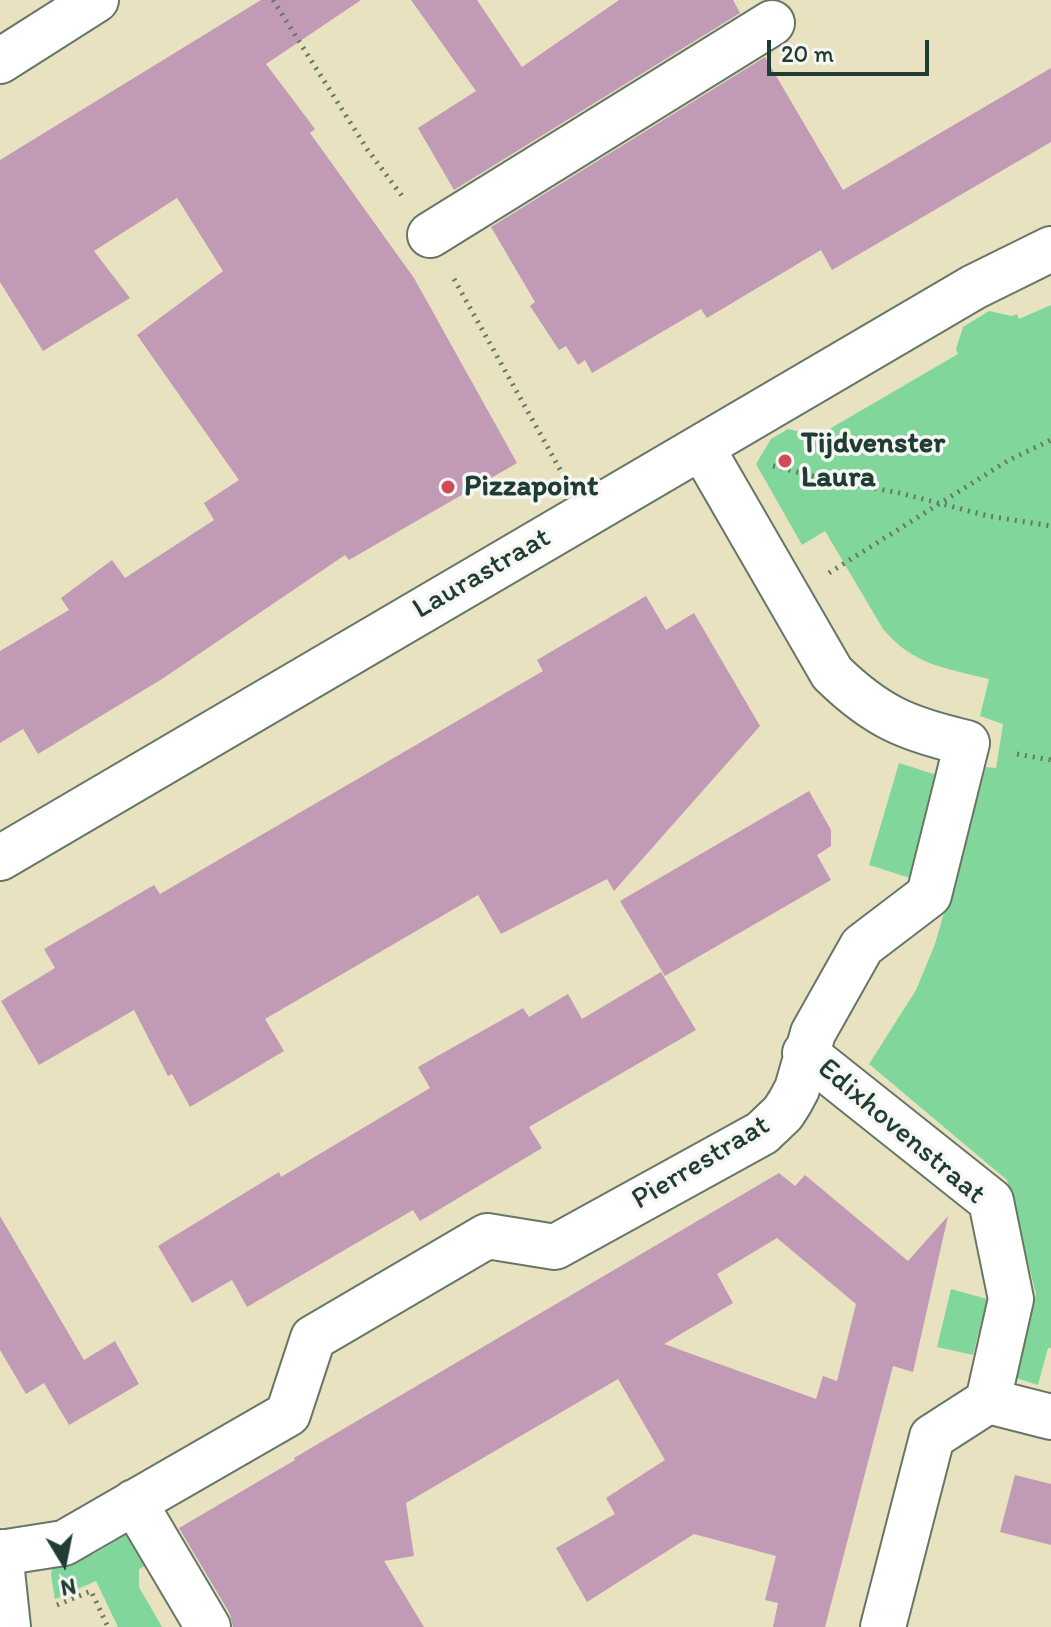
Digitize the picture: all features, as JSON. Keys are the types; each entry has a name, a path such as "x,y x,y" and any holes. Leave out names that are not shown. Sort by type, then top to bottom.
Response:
{"street":[{"path":"0,61 96,0"},
{"path":"430,235 772,23"},
{"name":"Laurastraat","path":"0,858 974,287 1051,249"},
{"name":"Pierrestraat","path":"0,1552 64,1543 288,1414 313,1338 487,1236 555,1247 762,1133 783,1113 797,1089 805,1053 822,1014 862,946 929,895 967,743 918,732 886,717 857,698 832,673 702,448"},
{"name":"Edixhovenstraat","path":"805,1053 991,1201 1011,1299 988,1401"},
{"path":"883,1627 932,1437 988,1401 1051,1417"},
{"path":"134,1502 208,1627"},
{"path":"0,1552 8,1626"}],"path":[{"path":"788,599 1009,460 1051,440"},
{"path":"702,448 988,516 1051,526"},
{"path":"8,1626 91,1591 108,1627"}],"green space":[{"path":"1051,305 1051,1348 1048,1348 1038,1385 1016,1378 1036,1294 1007,1180 869,1064 916,990 935,944 986,767 996,768 1003,724 980,716 989,679 918,658 894,641 883,629 825,531 802,545 756,464 771,439 788,429 811,434 814,438 958,354 956,349 963,327 989,311 1012,316 1017,314 1019,319"},
{"path":"899,763 937,775 910,878 869,865"},
{"path":"951,1289 987,1299 973,1355 937,1347"},
{"path":"134,1530 153,1562 139,1569 139,1587 162,1627 118,1627 96,1581 55,1599 51,1575 53,1566 94,1554"}],"building":[{"path":"261,0 361,0 266,64 315,129 310,133 414,278 517,463 349,560 345,555 162,679 38,754 23,729 0,743 0,651 69,610 61,598 112,560 125,578 214,520 204,503 239,480 137,335 223,271 177,198 94,251 130,298 43,351 0,282 0,160"},
{"path":"411,0 477,0 522,67 619,0 733,0 740,13 454,190 418,128 476,91"},
{"path":"765,57 843,190 1051,68 1051,142 832,270 821,250 707,318 701,309 592,373 585,360 578,365 566,346 559,350 530,306 535,302 491,227"},
{"path":"646,596 666,630 694,613 760,726 614,891 607,879 501,934 478,895 265,1019 284,1051 190,1107 172,1074 168,1076 134,1010 39,1065 1,1001 55,968 44,949 154,885 160,894 543,671 537,660"},
{"path":"809,791 831,830 831,846 817,855 831,880 665,976 620,901"},
{"path":"661,972 696,1030 529,1127 542,1148 420,1221 413,1210 247,1307 232,1280 192,1303 158,1246 279,1172 281,1177 430,1088 418,1067 523,1008 529,1017 568,994 582,1019"},
{"path":"779,1173 795,1186 805,1175 908,1261 948,1216 913,1372 893,1366 825,1627 773,1627 778,1603 765,1600 776,1556 694,1534 587,1602 556,1548 615,1514 606,1498 665,1460 618,1379 406,1503 414,1556 384,1561 424,1627 233,1627 230,1614 179,1528","holes":["777,1238 856,1304 837,1381 823,1376 816,1399 664,1344 733,1303 717,1274"]},
{"path":"0,1216 84,1360 115,1341 139,1384 69,1425 44,1383 26,1394 0,1350"},
{"path":"1015,1475 1051,1484 1051,1545 1000,1532"}],"place":[{"name":"Tijdvenster Laura","path":"785,461"},
{"name":"Pizzapoint","path":"448,487"}]}
